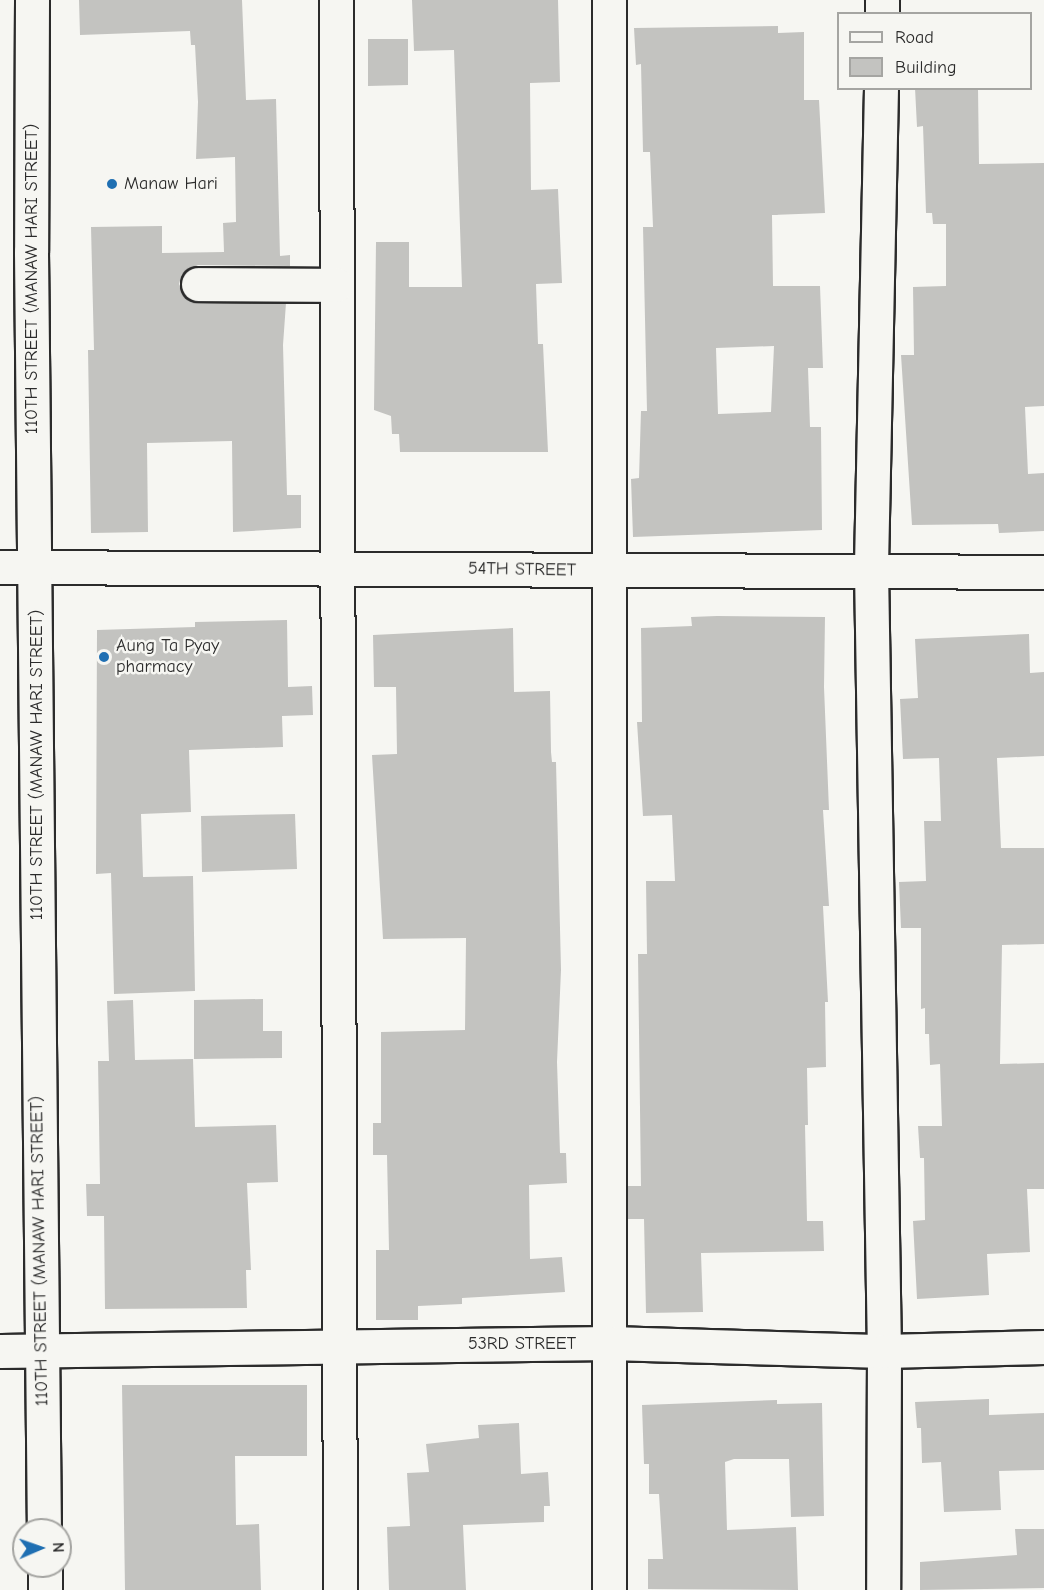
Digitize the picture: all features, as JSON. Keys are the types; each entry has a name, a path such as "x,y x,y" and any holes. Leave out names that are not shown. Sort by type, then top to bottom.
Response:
{"street":[{"name":"110TH STREET (MANAW HARI STREET)","path":"32,0 44,1518"},
{"path":"336,0 340,1590"},
{"path":"609,0 609,1590"},
{"path":"881,90 871,569 884,1351 883,1590"},
{"path":"198,284 336,285"},
{"name":"54TH STREET","path":"0,567 610,571 871,569 1044,572"},
{"name":"53RD STREET","path":"0,1351 610,1343 884,1351 1044,1347"}],"building":[{"path":"79,0 242,0 246,100 276,99 280,256 290,255 290,266 198,265 182,274 179,284 188,300 197,303 286,303 283,345 287,495 301,495 301,528 233,532 232,441 147,443 148,532 91,533 88,350 94,350 91,227 162,226 162,253 224,252 223,223 236,222 235,157 196,159 198,102 195,45 191,45 190,31 80,35"},
{"path":"412,0 558,0 560,82 530,83 531,190 558,189 562,283 536,284 538,344 543,344 548,452 400,452 399,434 392,434 391,416 374,410 376,242 409,242 409,287 462,287 454,50 414,51"},
{"path":"778,26 778,33 804,32 804,100 819,100 825,213 772,215 773,286 820,286 823,368 808,368 810,427 821,427 822,530 633,537 631,479 639,478 641,411 647,411 643,227 653,227 650,152 643,152 641,64 636,65 634,28","holes":["774,346 771,412 718,414 716,348"]},
{"path":"368,39 408,39 408,85 368,86"},
{"path":"915,90 978,90 979,164 1044,163 1044,406 1025,407 1028,474 1044,473 1044,531 999,533 998,524 912,525 901,355 914,355 913,287 946,286 946,224 933,224 932,213 926,213 923,126 917,127"},
{"path":"691,617 825,617 824,687 829,810 823,810 829,906 823,906 828,1002 825,1002 826,1067 807,1068 808,1125 805,1125 807,1221 823,1221 824,1251 701,1253 703,1312 646,1313 644,1219 628,1219 628,1186 641,1186 638,954 647,954 646,881 675,881 672,815 643,816 637,722 642,722 641,628 692,626"},
{"path":"287,620 288,687 312,686 313,715 282,716 283,747 189,750 191,812 141,814 143,877 193,876 195,991 114,994 111,873 96,874 97,630 195,627 195,622"},
{"path":"513,628 514,692 550,691 551,752 552,762 556,762 561,970 557,1062 560,1153 566,1153 567,1183 529,1185 530,1259 562,1257 565,1292 462,1298 462,1304 418,1306 418,1320 376,1320 376,1250 389,1250 387,1155 373,1155 373,1123 381,1123 381,1032 465,1030 466,938 383,939 372,755 397,754 396,687 374,687 373,635"},
{"path":"1029,634 1030,673 1044,672 1044,756 997,758 1001,848 1044,848 1044,944 1002,945 1000,1064 1044,1063 1044,1189 1027,1189 1030,1252 987,1254 989,1295 917,1299 913,1221 925,1220 924,1158 920,1158 918,1126 942,1126 940,1064 930,1065 929,1034 925,1034 925,1008 921,1009 921,928 901,928 899,882 926,881 924,821 941,821 939,758 903,759 900,699 918,698 915,639"},
{"path":"295,814 297,869 202,872 201,816"},
{"path":"263,999 263,1031 282,1031 282,1058 194,1059 194,1000"},
{"path":"133,1000 135,1060 193,1059 195,1127 276,1125 278,1182 247,1183 251,1270 246,1270 247,1308 105,1309 104,1216 87,1216 86,1184 100,1184 98,1061 109,1061 107,1001"},
{"path":"122,1385 307,1385 307,1456 235,1456 236,1525 259,1524 261,1590 125,1590"},
{"path":"989,1399 989,1415 1044,1413 1044,1470 999,1471 1001,1510 944,1512 941,1462 922,1463 921,1428 917,1428 915,1402"},
{"path":"777,1400 777,1404 822,1403 824,1516 791,1517 789,1459 734,1459 725,1462 727,1530 796,1527 798,1590 648,1589 648,1559 663,1559 659,1494 649,1494 649,1464 644,1464 642,1405"},
{"path":"519,1423 521,1474 548,1472 550,1506 544,1506 544,1522 463,1525 466,1590 389,1590 387,1527 410,1526 407,1473 429,1472 426,1444 479,1438 478,1425"},
{"path":"1015,1529 1044,1529 1044,1588 920,1590 920,1562 1017,1555"}],"place":[{"name":"Manaw Hari","path":"112,184"},
{"name":"Aung Ta Pyay pharmacy","path":"104,657"}]}
